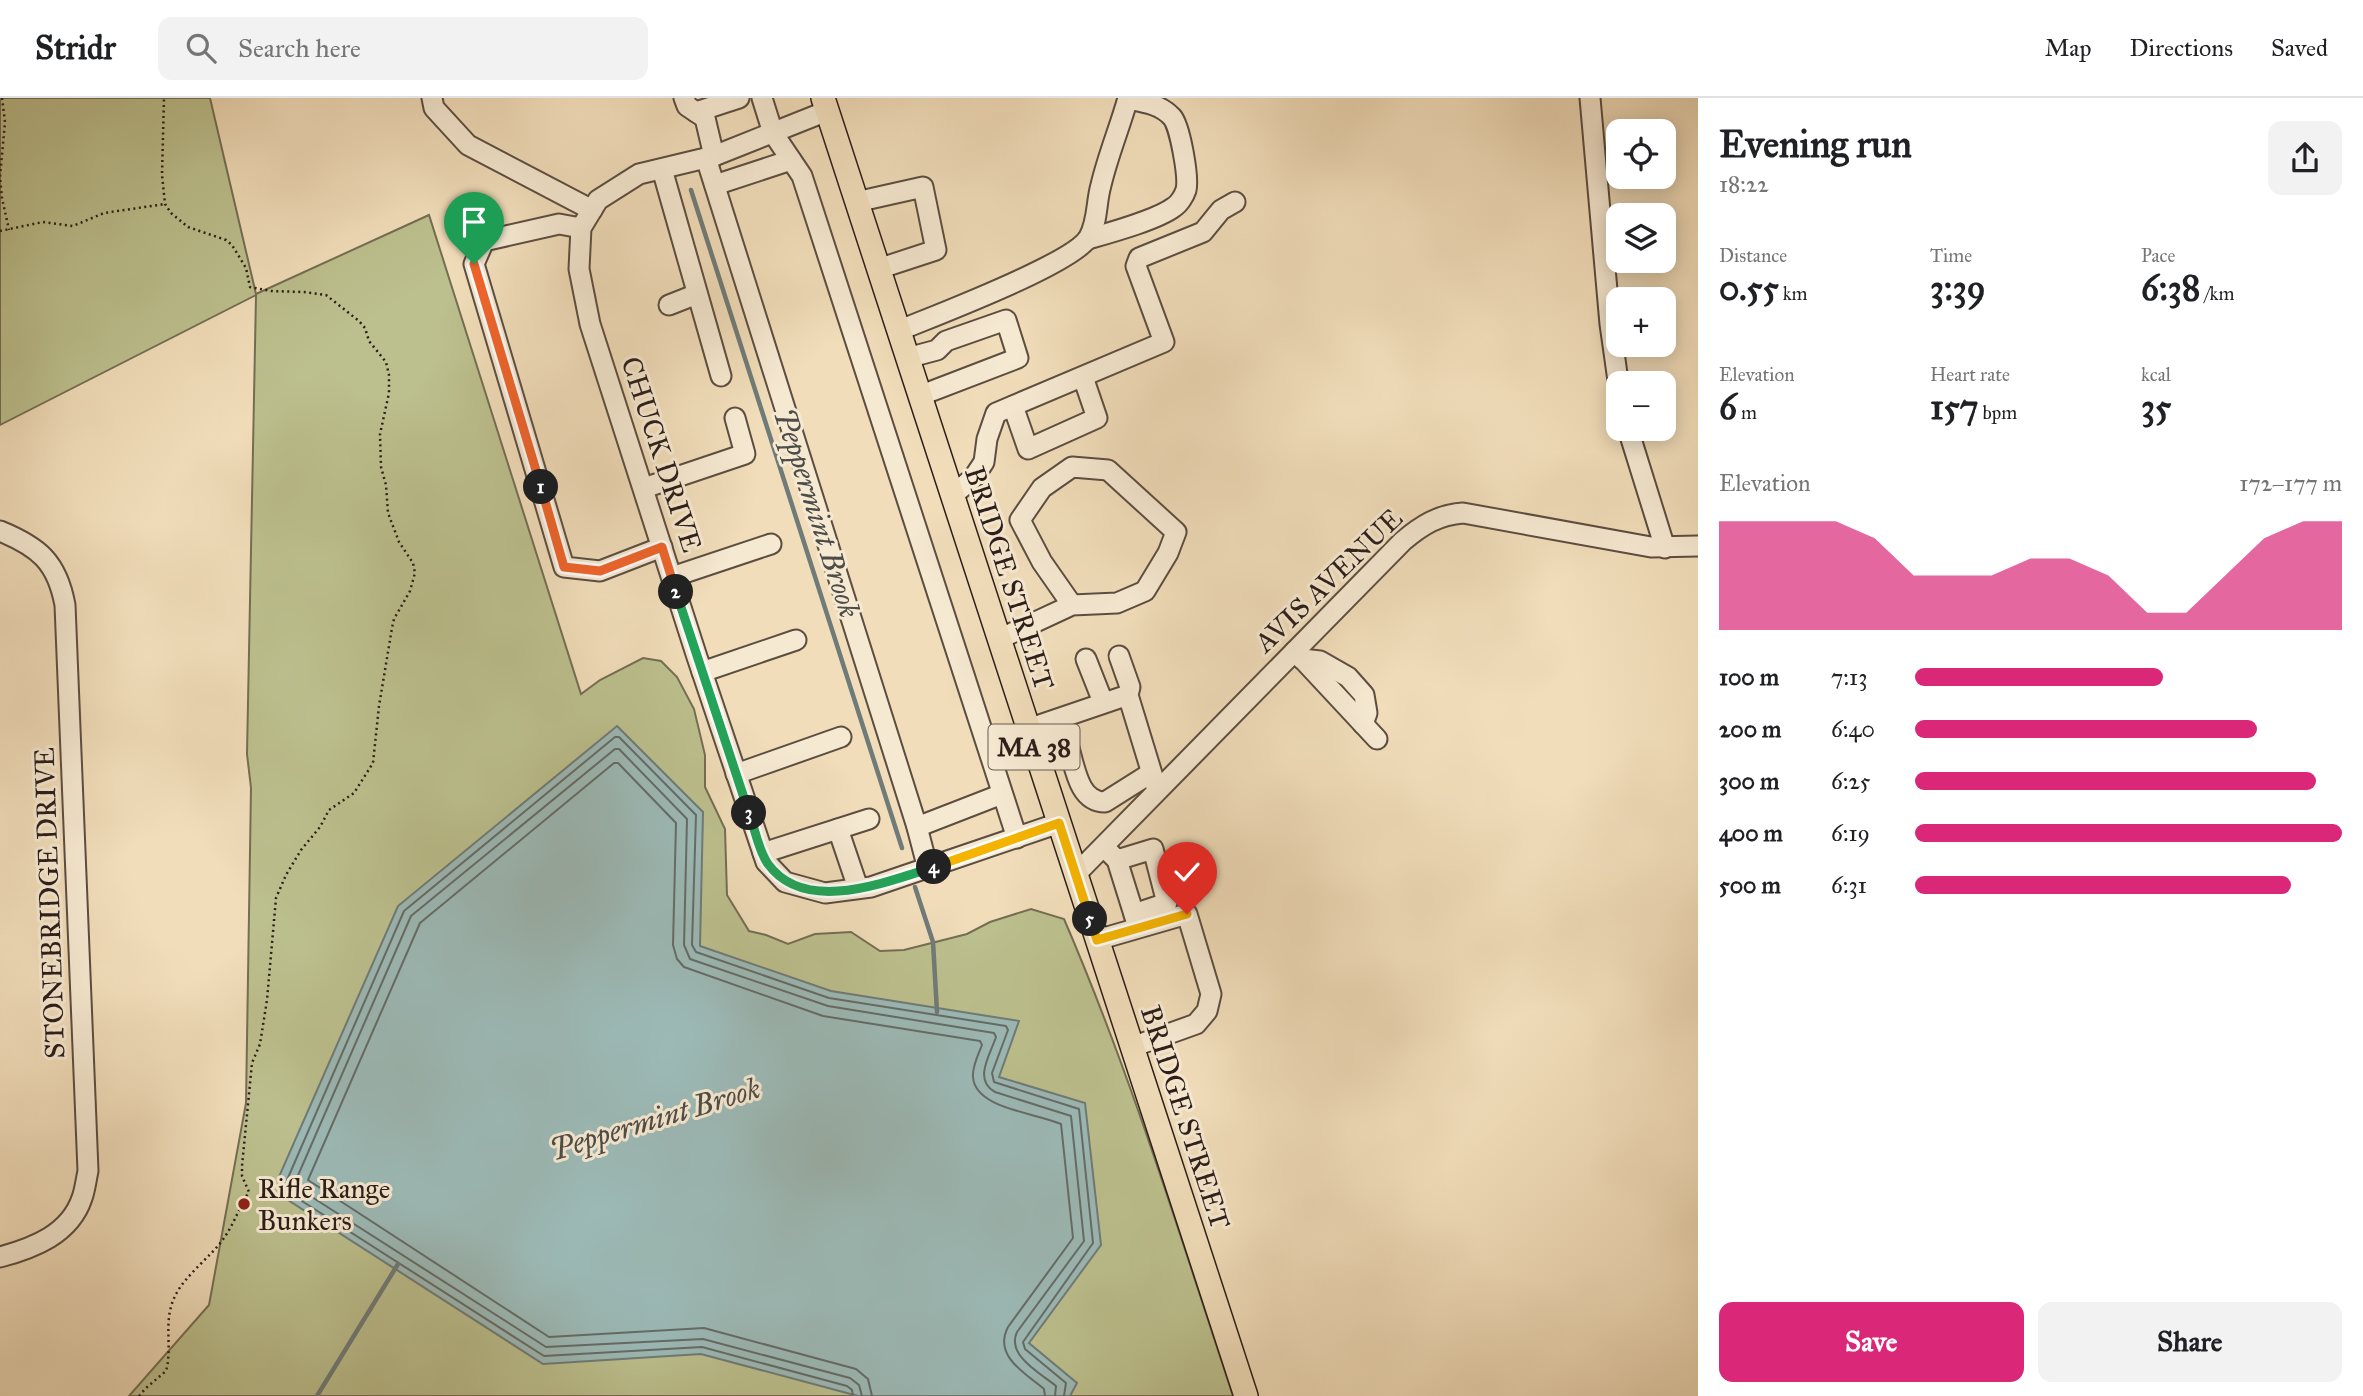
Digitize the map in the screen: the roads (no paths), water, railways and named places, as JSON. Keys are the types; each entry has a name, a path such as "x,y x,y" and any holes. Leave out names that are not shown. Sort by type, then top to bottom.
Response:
{"main road":[{"name":"BRIDGE STREET","path":"825,104 1246,1396"}],"street":[{"path":"432,98 434,108 468,145 592,210"},
{"path":"690,105 739,98"},
{"path":"762,98 772,132 802,176 1017,838"},
{"path":"898,331 1013,283 1078,248 1088,239 1174,208 1183,198 1186,177 1177,124 1157,105 1128,98 1099,189 1088,239"},
{"path":"1590,98 1617,371"},
{"name":"CHUCK DRIVE","path":"825,104 772,132 710,157 639,174 598,200 581,228 579,269 590,324 702,672 766,862 785,882 825,892 871,887 1059,823"},
{"path":"690,105 705,118 715,185 928,869"},
{"path":"715,185 791,160"},
{"path":"662,169 721,376"},
{"path":"856,202 923,187 936,250 878,270"},
{"path":"952,496 974,477 984,463 987,439 996,413 1164,342 1136,265 1139,258 1203,232 1221,210 1235,202"},
{"path":"581,228 559,224 484,241 474,264 564,567 600,571 662,547"},
{"path":"669,305 698,294"},
{"path":"907,358 937,350 946,341 1006,320 1018,358 919,396"},
{"path":"1013,406 1028,449 1097,418 1083,377"},
{"path":"644,488 745,454 735,418"},
{"path":"1632,441 1665,548"},
{"path":"999,639 1072,605 1116,603 1145,591 1168,553 1176,532 1108,470 1072,467 1042,488 1020,520 1042,562 1072,605"},
{"name":"AVIS AVENUE","path":"1076,874 1110,853 1154,782 1298,655 1420,526 1449,514 1480,515 1665,548 1698,546"},
{"name":"STONEBRIDGE DRIVE","path":"0,531 34,548 48,561 59,580 65,605 88,1171 83,1198 72,1220 52,1237 0,1257"},
{"path":"672,577 771,544"},
{"path":"702,672 796,640"},
{"path":"1298,655 1377,739"},
{"path":"1068,745 1083,791 1090,799 1105,802 1154,782 1128,695 1130,687 1119,656"},
{"path":"1086,659 1103,702"},
{"path":"1028,729 1128,695"},
{"path":"736,774 841,737"},
{"path":"917,827 1002,794"},
{"path":"763,853 869,819"},
{"path":"838,829 858,888"},
{"path":"1097,940 1136,921 1167,903 1153,849 1110,853 1136,921"},
{"path":"1132,1047 1196,1024 1207,1011 1211,994 1187,914 1136,921"}],"water":[{"path":"617,726 703,812 700,946 831,991 1019,1021 999,1077 1085,1103 1101,1245 1029,1343 1077,1383 1070,1396 858,1396 701,1354 543,1364 288,1200 278,1179 398,906"}],"waterway":[{"name":"Peppermint Brook","path":"691,190 902,848"},
{"name":"Peppermint Brook","path":"915,887 933,942 937,1012"},
{"name":"Peppermint Brook","path":"317,1396 398,1264"}],"place":[{"name":"Rifle Range Bunkers","path":"244,1204"}]}
